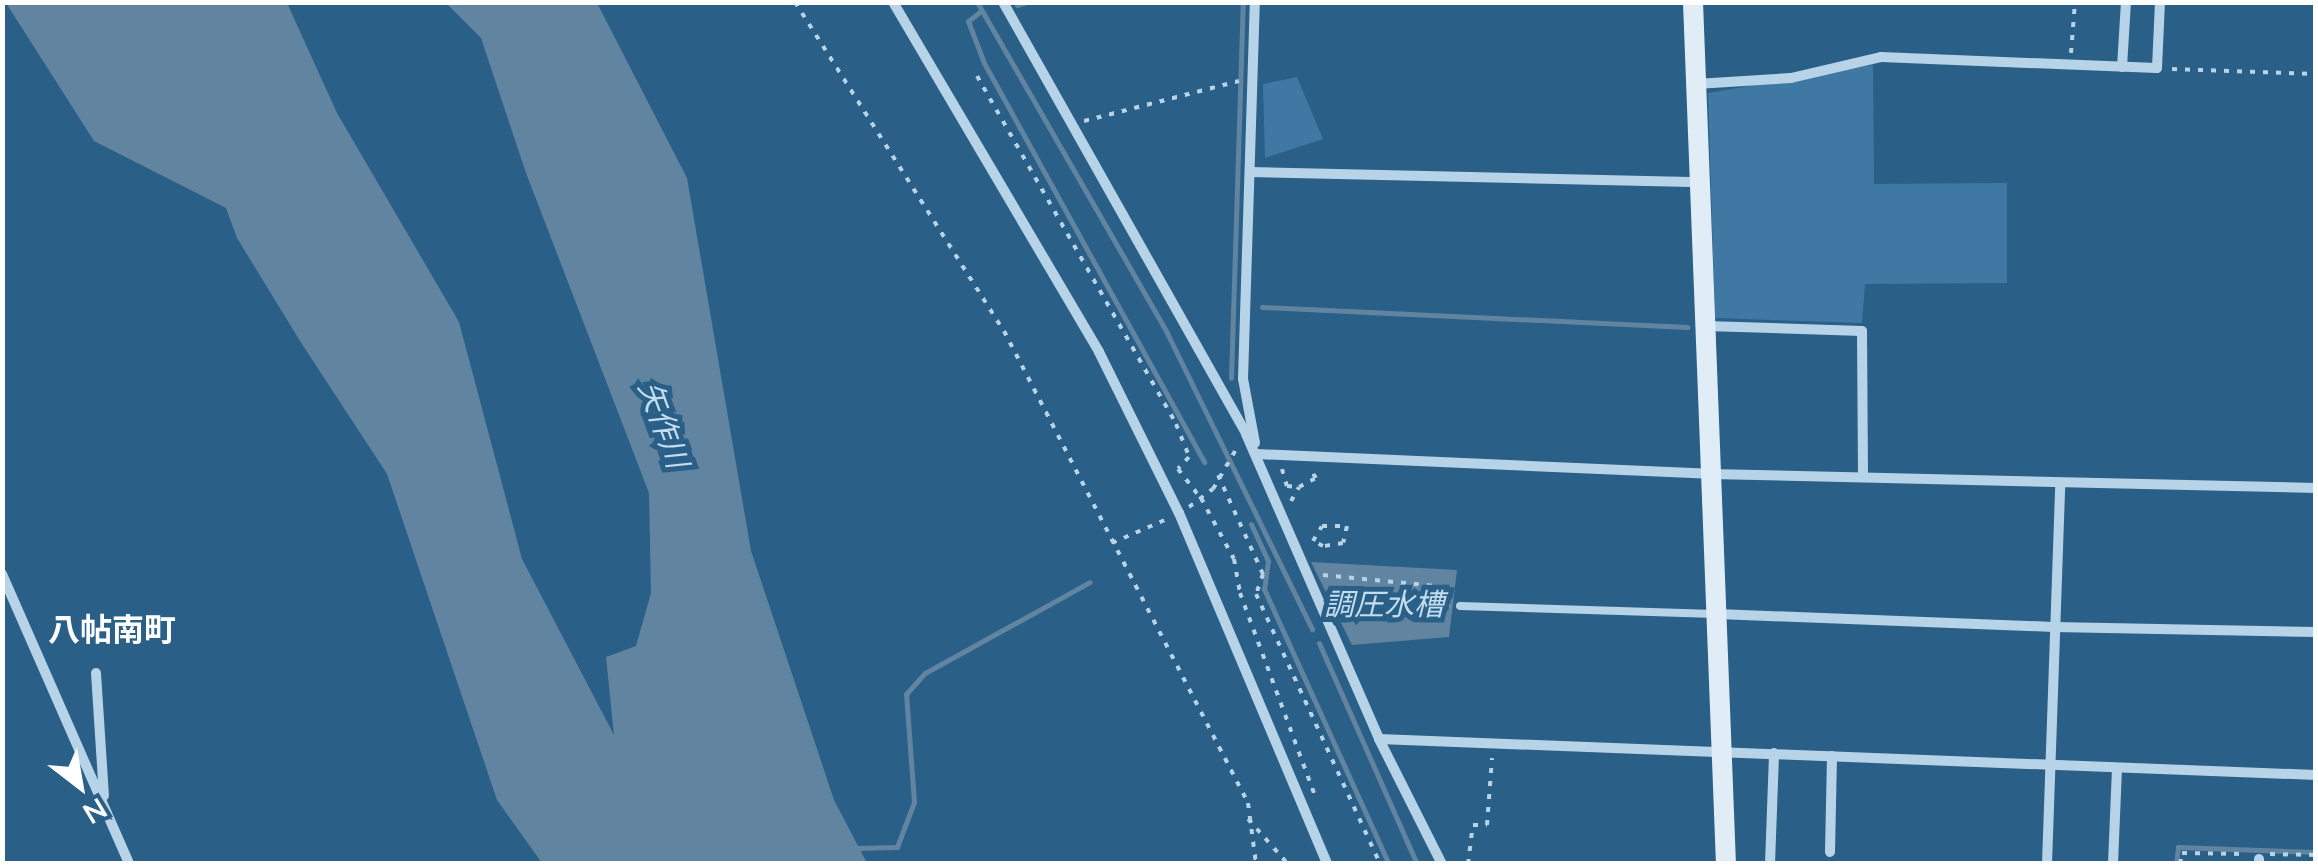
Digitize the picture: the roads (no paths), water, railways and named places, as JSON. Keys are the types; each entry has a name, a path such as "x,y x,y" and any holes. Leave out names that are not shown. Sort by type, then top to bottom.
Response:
{"street":[{"path":"893,2 1099,352 1180,513 1327,864"},
{"path":"1002,2 1246,434 1311,575 1379,739 1442,864"},
{"path":"1255,2 1243,379 1256,454"},
{"path":"1693,2 1726,864"},
{"path":"2122,67 2126,2"},
{"path":"1696,84 1792,78 1882,57 2157,68 2160,2"},
{"path":"1251,172 1702,182"},
{"path":"1706,326 1862,331 1863,474"},
{"path":"1256,454 1710,474 1863,474 2060,484 2316,488"},
{"path":"2047,864 2060,484"},
{"path":"2,574 129,864"},
{"path":"1715,614 2054,628 2316,632"},
{"path":"96,673 105,807"},
{"path":"1379,739 2316,775"},
{"path":"1770,864 1774,753"},
{"path":"1830,852 1832,756"},
{"path":"2113,864 2117,768"}],"lane":[{"path":"1460,606 1715,614"}],"water":[{"name":"矢作川","path":"6,3 287,3 337,113 459,322 522,559 614,735 606,657 636,646 651,593 649,493 526,173 481,38 446,3 597,3 687,178 751,551 834,800 867,863 542,863 497,800 387,474 237,238 226,208 94,141"},
{"name":"調圧水槽","path":"1311,562 1457,570 1449,637 1352,645"}],"waterway":[{"path":"977,2 1167,333 1312,629"},
{"path":"1017,5 1027,2"},
{"path":"1231,378 1243,2"},
{"path":"981,11 968,21 984,63 1204,462"},
{"path":"1262,307 1688,327"},
{"path":"1251,524 1268,561 1264,589 1389,864"},
{"path":"854,848 897,847 914,802 906,694 925,673 1090,582"},
{"path":"1319,643 1417,864"},
{"path":"2176,864 2178,847 2316,852"}],"district":[{"name":"八帖南町","path":"112,629"}]}
